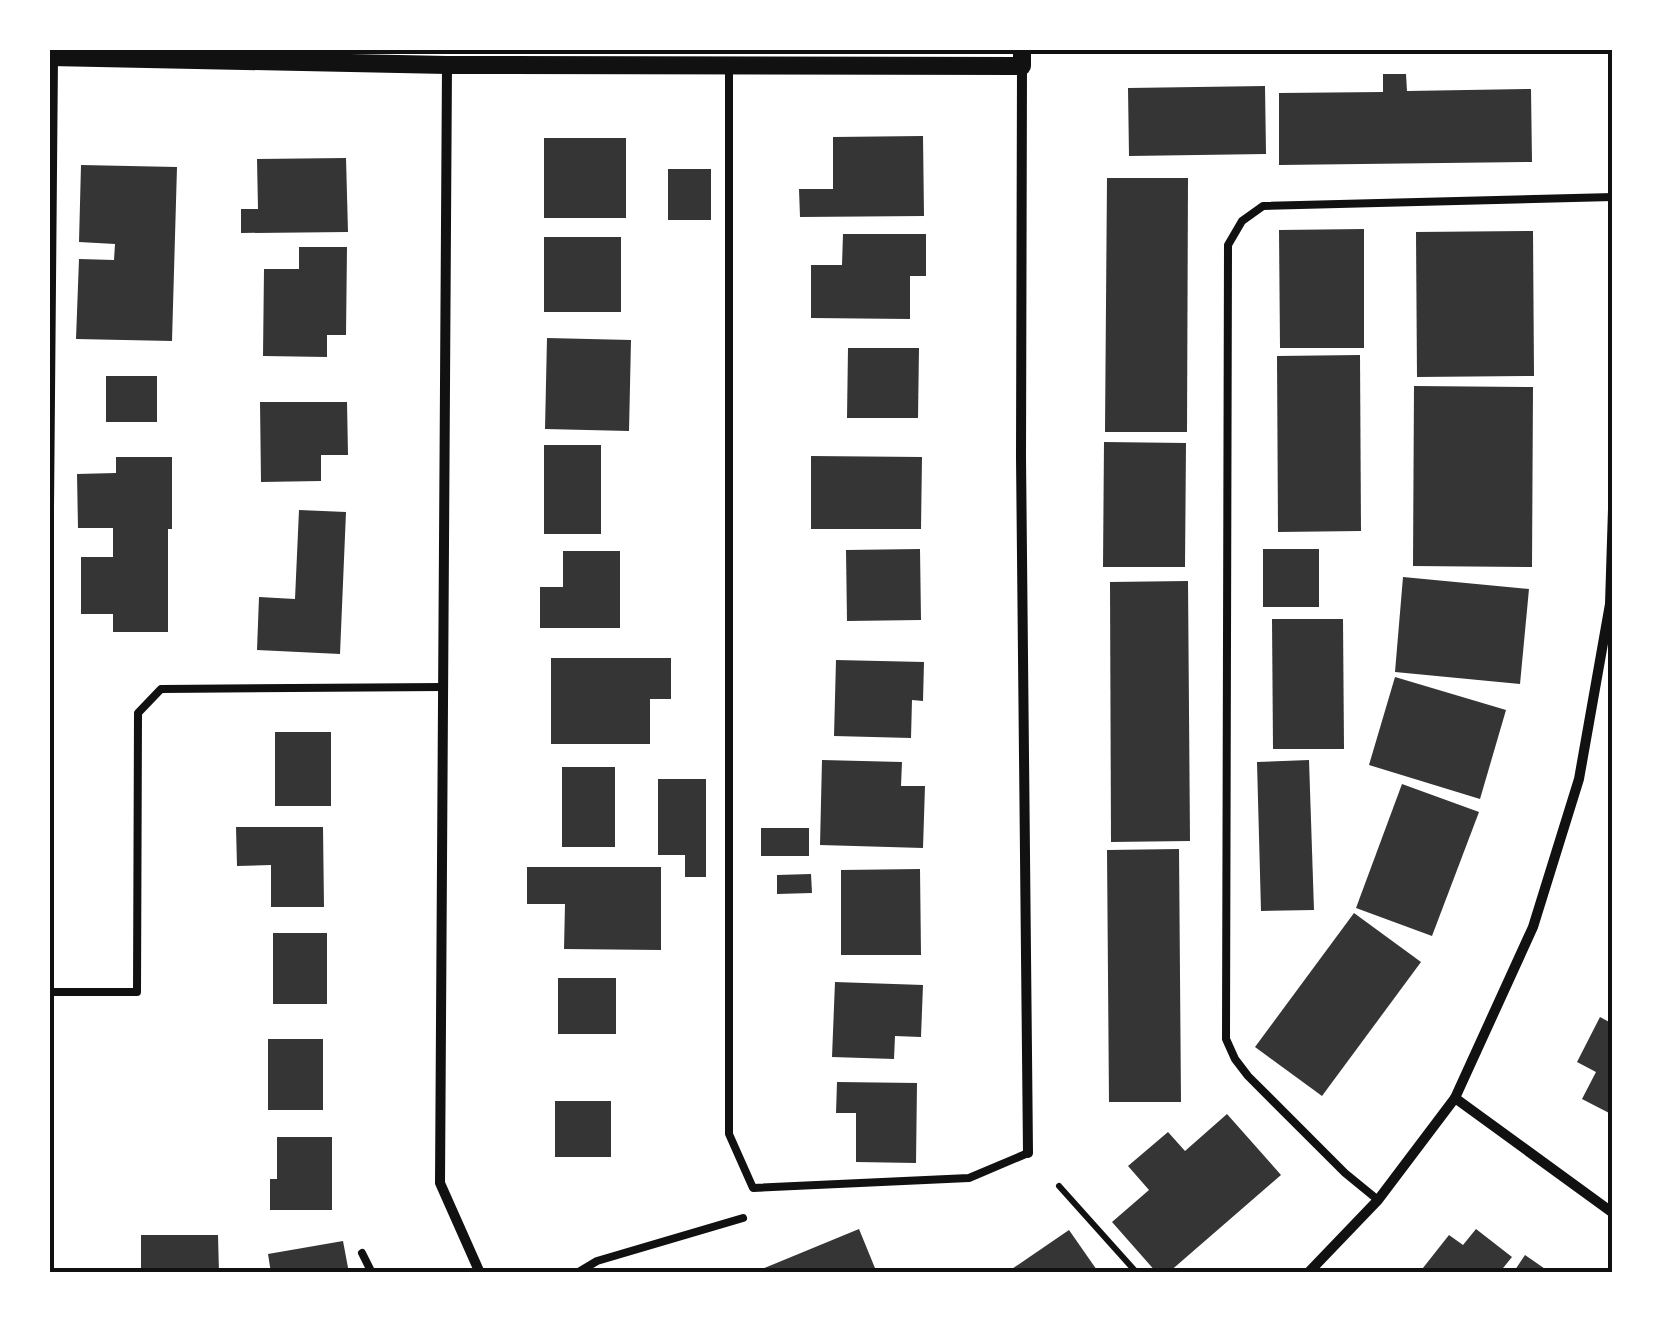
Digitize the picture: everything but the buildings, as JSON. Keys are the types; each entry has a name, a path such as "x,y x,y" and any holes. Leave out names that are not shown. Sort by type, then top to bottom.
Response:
{"street":[{"path":"52,58 381,57 447,65 730,66 846,58 1022,58 1021,475 1028,1154"},
{"path":"447,65 440,1184 480,1273"},
{"path":"1308,1273 1378,1200 1454,1098 1533,927 1579,778 1610,604 1613,509"},
{"path":"1454,1098 1613,1212"}],"lane":[{"path":"50,508 52,58"},
{"path":"730,66 729,1134 753,1188 969,1178 1028,1154"},
{"path":"1378,1200 1345,1174 1248,1076 1226,1039 1228,245 1242,220 1264,206 1613,197"},
{"path":"50,992 137,992 138,713 161,688 443,687"},
{"path":"577,1273 596,1261 744,1218"},
{"path":"362,1254 372,1273"}],"path":[{"path":"1059,1186 1137,1273"}]}
